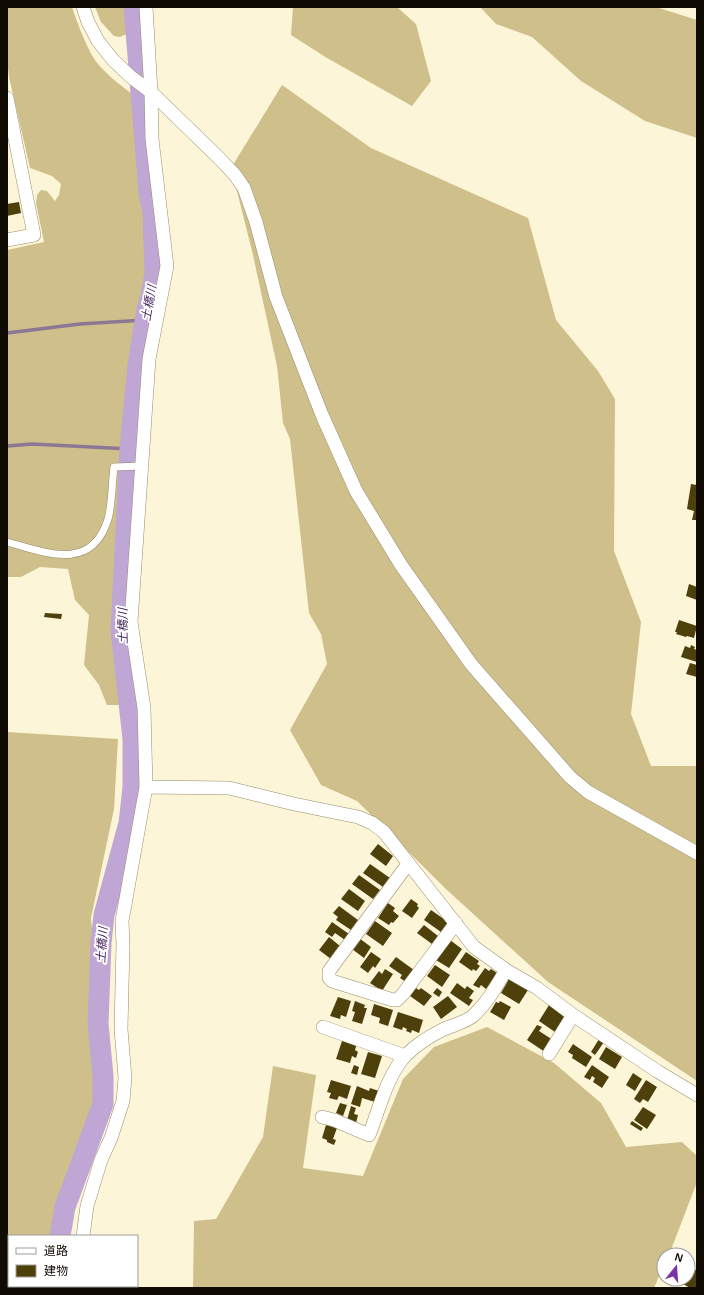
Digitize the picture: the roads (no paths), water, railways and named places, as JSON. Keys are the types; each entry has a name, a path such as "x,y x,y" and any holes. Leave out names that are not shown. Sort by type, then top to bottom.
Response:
{"street":[{"path":"83,7 88,22 98,40 113,60 131,77 151,92 220,159 235,175 244,188 256,222 276,297 322,415 356,491 401,565 470,664 570,777 588,792 697,853"},
{"path":"83,1235 87,1206 101,1160 111,1138 123,1101 125,1078 121,1029 123,944 122,921 146,787 144,708 131,622 149,359 167,266 152,139 146,7"},
{"path":"7,98 34,235 7,240"},
{"path":"146,787 229,788 358,818 372,823 384,832 474,947 506,970 537,988 573,1015 657,1071 697,1095"},
{"path":"408,864 329,971 329,978 339,983 397,1000 456,923"},
{"path":"322,1117 334,1120 369,1135 393,1072 405,1056 425,1040 474,1015 491,994 506,970"},
{"path":"549,1054 573,1015"},
{"path":"323,1027 405,1056"}],"lane":[{"path":"7,542 51,554 68,555 81,552 93,546 102,532 108,518 114,467 142,466"}],"waterway":[{"name":"土橋川","path":"60,1235 65,1207 103,1104 103,1076 98,1024 101,943 104,915 129,823 133,788 133,739 121,631 130,449 138,365 155,273 153,212 149,192 134,7"},
{"path":"7,333 80,324 145,320"},
{"path":"7,446 32,444 130,449"}]}
